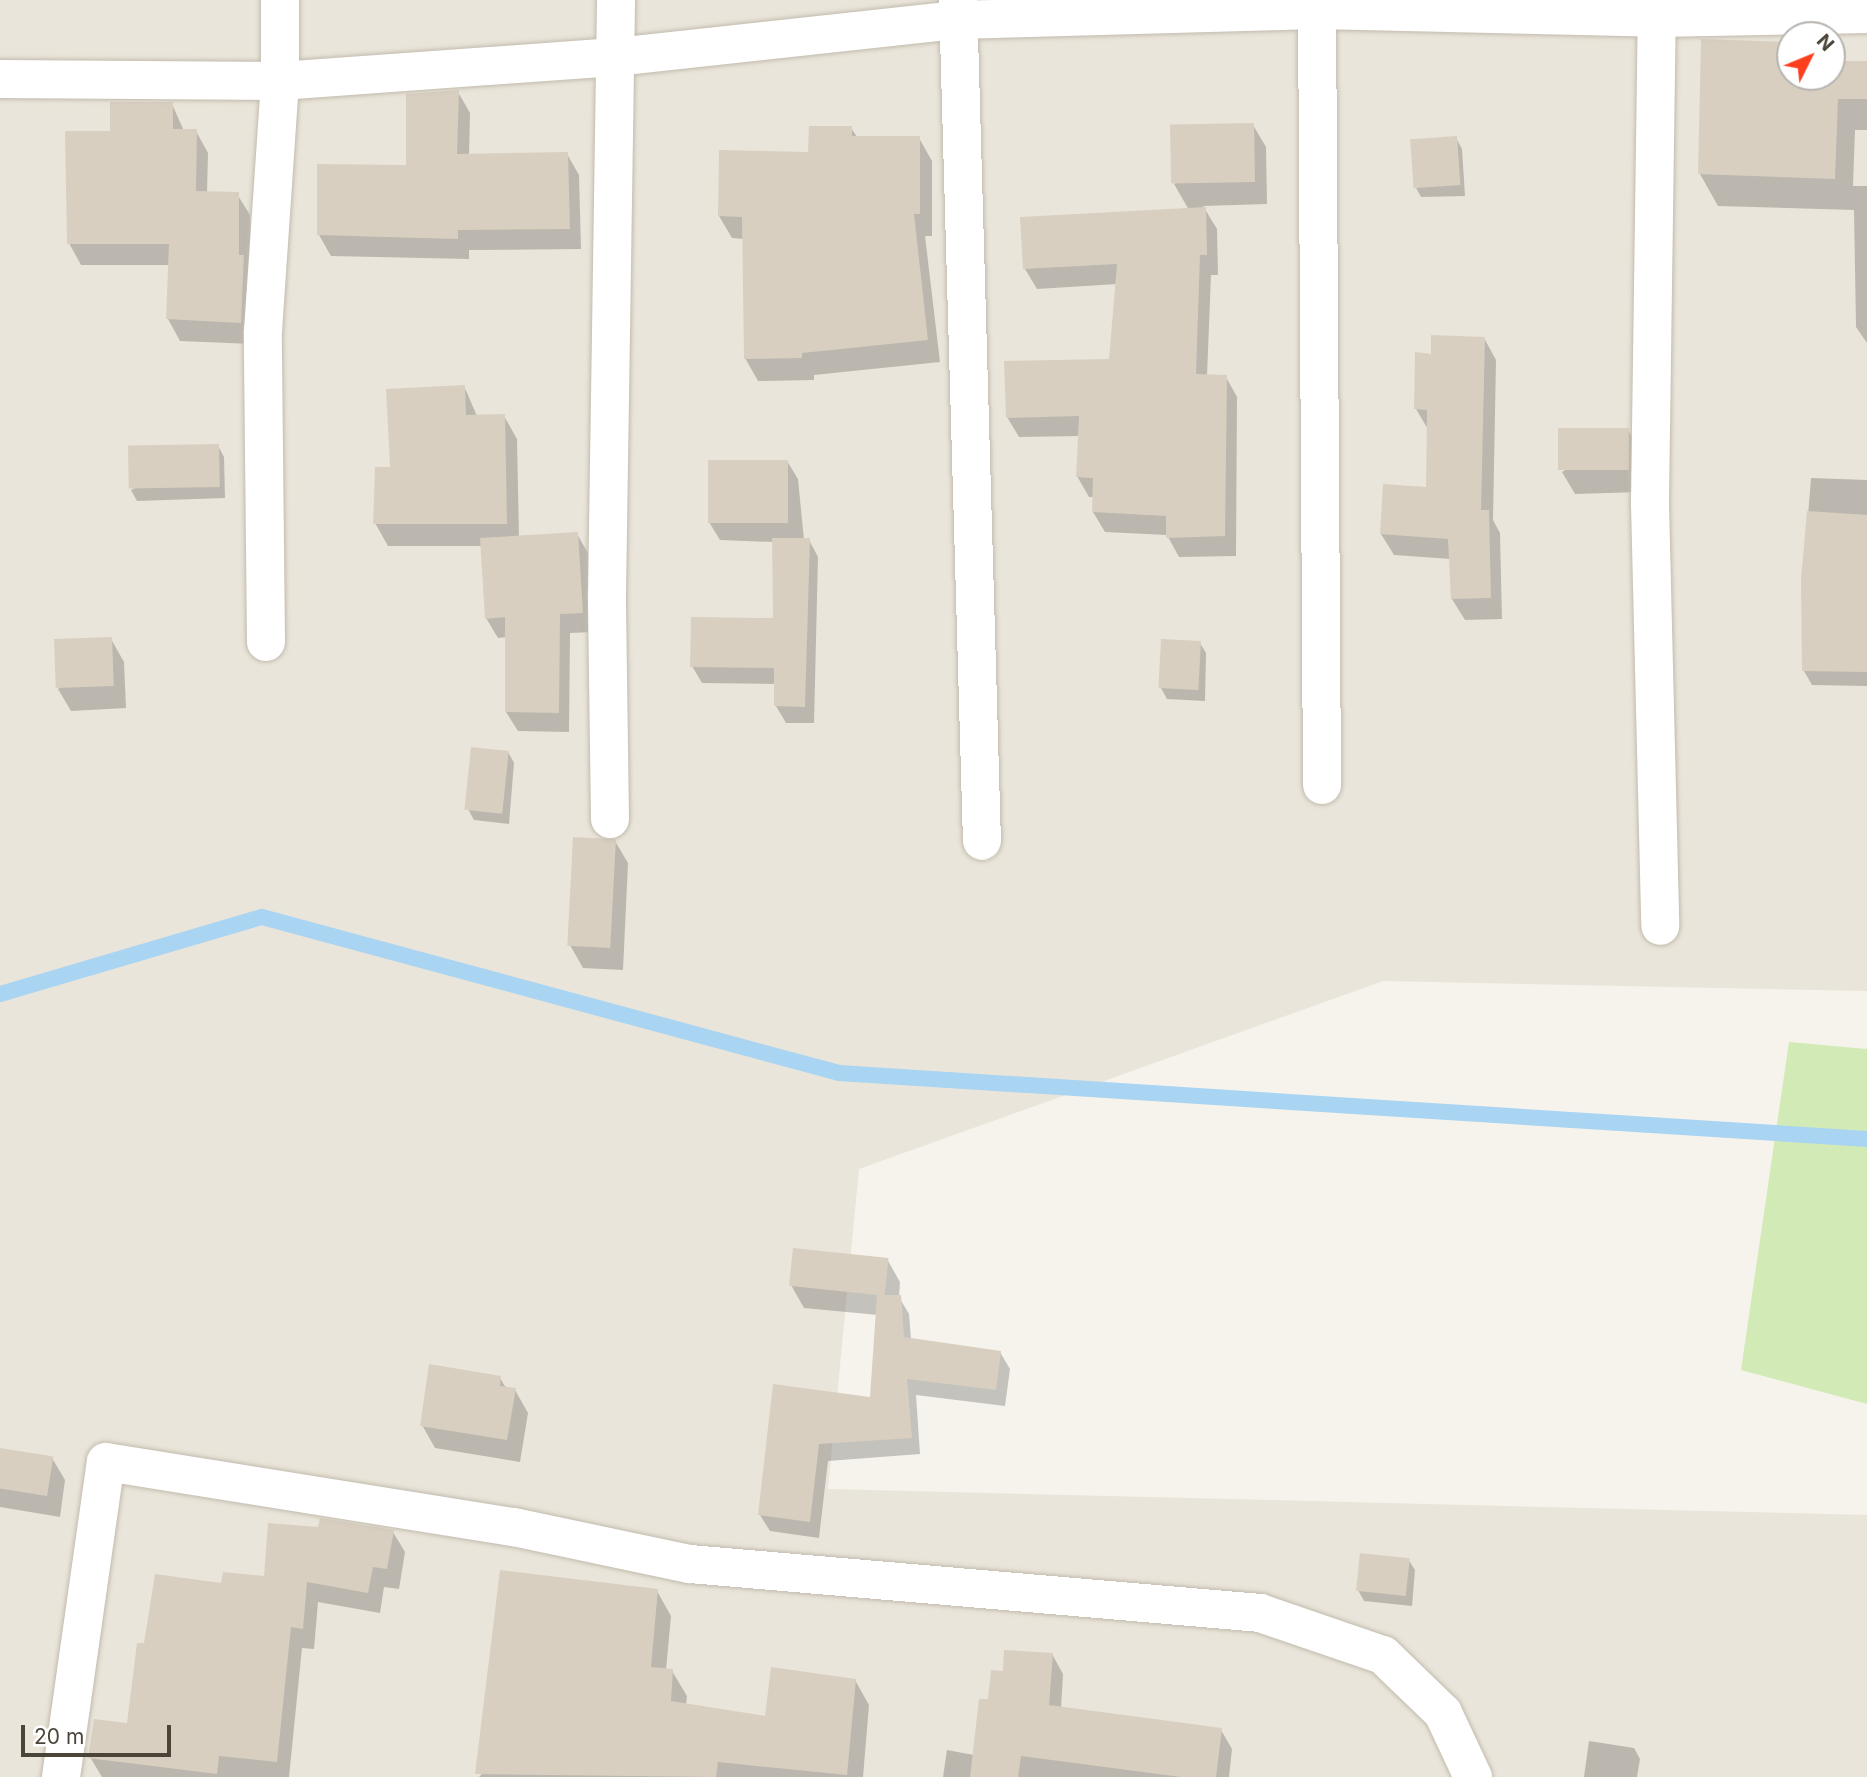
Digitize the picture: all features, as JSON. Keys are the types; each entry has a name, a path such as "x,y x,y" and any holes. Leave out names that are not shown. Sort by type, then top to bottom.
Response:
{"street":[{"path":"266,642 263,331 280,82 280,0"},
{"path":"610,819 607,595 616,0"},
{"path":"0,79 280,82 615,57 957,10 1657,9 1867,14"},
{"path":"1657,9 1650,504 1660,926"},
{"path":"957,10 982,841"},
{"path":"1317,10 1322,785"},
{"path":"61,1777 106,1462 514,1527 690,1564 1260,1612 1383,1656 1443,1713 1473,1777"}],"shaded area":[{"path":"0,0 1867,0 1867,991 1383,981 859,1169 828,1489 1867,1515 1867,1777 0,1777"}],"green space":[{"path":"1789,1042 1867,1049 1867,1404 1741,1370"}],"building":[{"path":"1701,39 1776,42 1776,91 1846,91 1846,61 1867,61 1867,99 1838,99 1835,179 1698,174"},
{"path":"459,90 457,154 568,152 570,229 458,230 458,239 317,235 317,164 406,165 406,94"},
{"path":"110,102 173,102 173,129 197,129 196,191 239,192 239,255 244,255 241,323 166,319 169,244 67,244 65,131 110,131"},
{"path":"1254,123 1255,182 1171,183 1170,124"},
{"path":"809,126 852,126 852,136 920,136 920,214 914,214 928,340 802,353 802,358 744,359 742,217 718,216 719,150 808,152"},
{"path":"1457,136 1460,185 1414,188 1410,139"},
{"path":"1206,207 1207,255 1200,255 1196,374 1227,375 1225,536 1166,538 1166,516 1092,512 1093,478 1076,477 1079,416 1006,418 1004,361 1109,359 1117,264 1023,269 1020,217"},
{"path":"1431,335 1485,337 1481,510 1489,510 1491,598 1451,599 1448,539 1380,534 1383,484 1426,487 1427,410 1414,409 1415,352 1431,354"},
{"path":"465,385 466,415 505,414 507,524 373,524 375,467 390,467 386,389"},
{"path":"1558,428 1629,428 1629,470 1558,470"},
{"path":"219,444 220,487 129,489 128,446"},
{"path":"708,460 788,460 788,523 708,523"},
{"path":"1807,511 1867,515 1867,672 1802,671 1801,579"},
{"path":"578,532 583,613 560,614 559,713 505,712 505,617 485,619 480,538"},
{"path":"772,538 810,538 805,707 774,706 774,668 690,667 691,617 773,618"},
{"path":"112,637 114,686 56,688 54,639"},
{"path":"1161,639 1201,641 1198,690 1158,688"},
{"path":"471,747 509,751 502,814 464,810"},
{"path":"573,837 616,839 610,948 567,946"},
{"path":"793,1248 888,1258 885,1296 789,1286"},
{"path":"877,1295 901,1295 904,1337 1001,1351 996,1390 907,1379 912,1438 819,1444 810,1522 758,1515 773,1384 870,1397"},
{"path":"429,1364 501,1376 500,1386 516,1388 507,1440 420,1426"},
{"path":"0,1448 53,1456 47,1496 0,1488"},
{"path":"320,1518 394,1530 387,1569 373,1567 368,1593 307,1582 303,1629 291,1627 277,1762 219,1756 217,1774 88,1758 94,1719 127,1723 137,1643 144,1643 155,1574 221,1583 223,1572 264,1576 268,1523 318,1527"},
{"path":"1360,1553 1410,1558 1406,1596 1356,1591"},
{"path":"500,1570 658,1589 651,1667 673,1669 671,1701 765,1716 771,1667 856,1679 847,1775 718,1762 716,1777 475,1774"},
{"path":"1004,1650 1053,1653 1049,1705 1222,1728 1216,1777 1181,1777 1021,1756 1018,1777 970,1777 979,1699 988,1699 991,1670 1003,1671"}],"waterway":[{"path":"0,994 262,917 839,1073 1867,1139"}]}
